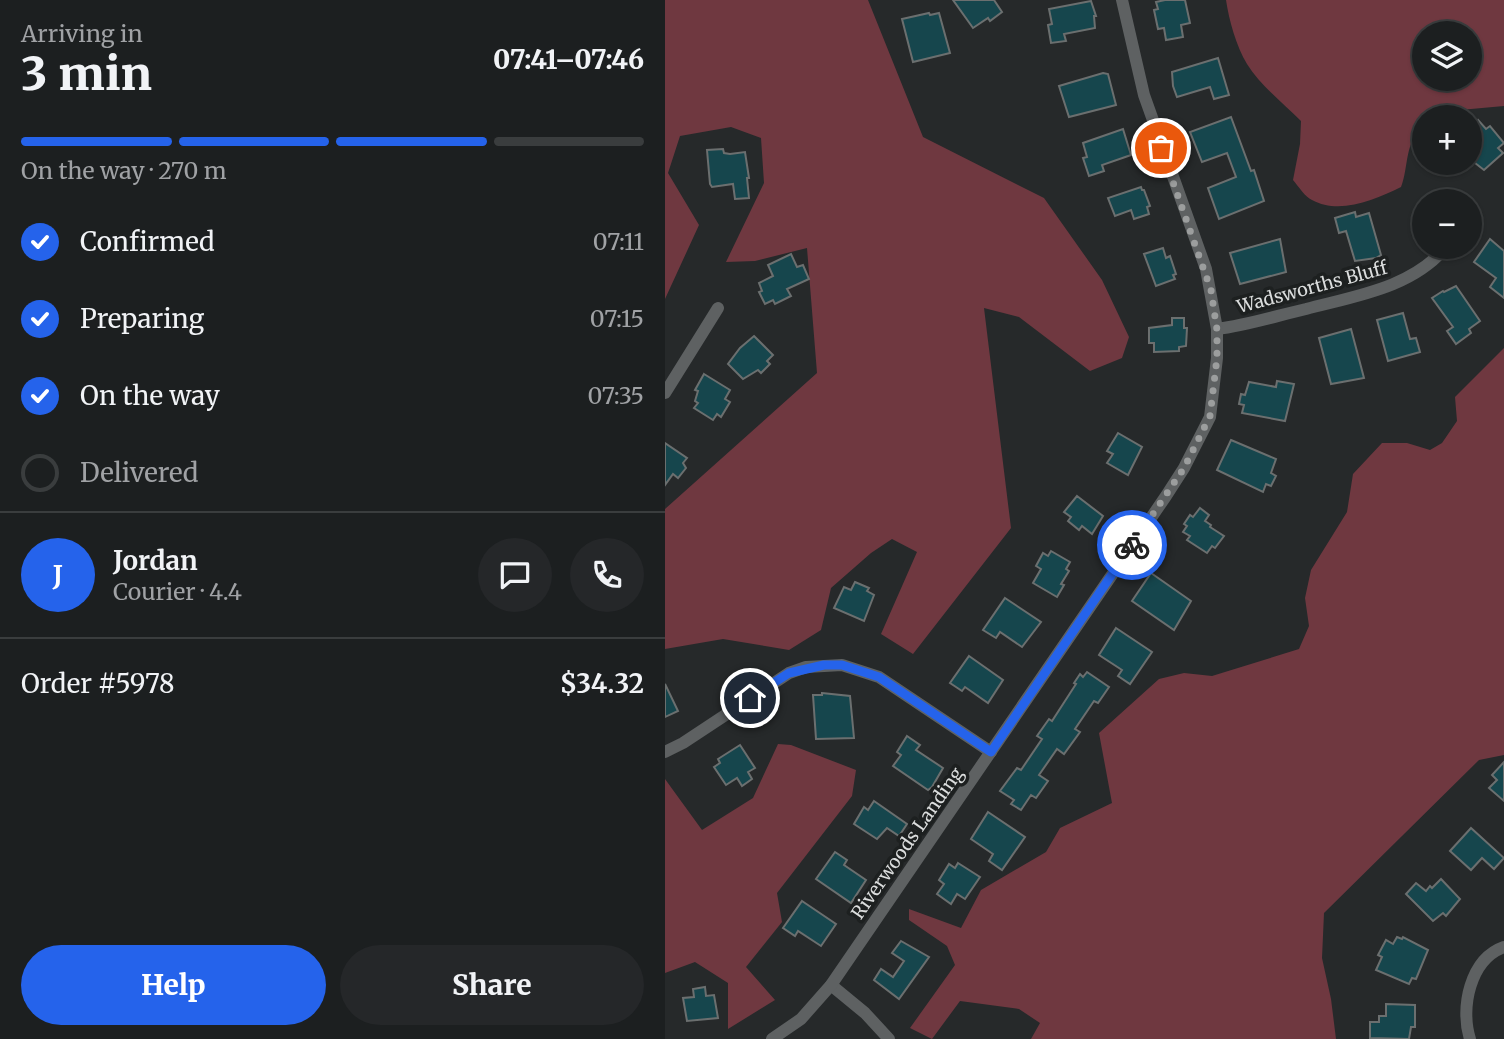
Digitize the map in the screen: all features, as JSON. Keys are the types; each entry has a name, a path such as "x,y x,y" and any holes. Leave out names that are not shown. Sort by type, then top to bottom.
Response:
{"street":[{"name":"Riverwoods Landing","path":"772,1039 801,1019 831,985 1184,468 1210,416 1217,358 1217,330 1206,269 1144,95 1122,0"},
{"name":"Wadsworths Bluff","path":"1217,330 1397,283 1435,259"},
{"path":"665,393 718,309"},
{"path":"665,752 789,673 824,665 842,665 879,677 991,752"},
{"path":"1470,1039 1467,1005 1474,976 1489,955 1504,947"},
{"path":"831,985 866,1013 889,1039"}],"shaded area":[{"path":"665,0 868,0 923,137 1044,198 1102,280 1129,337 1122,358 1090,371 1019,317 984,308 1011,528 913,654 881,634 917,552 892,539 871,553 831,588 821,630 789,650 723,639 665,649 665,509 817,373 807,248 755,261 726,262 764,183 761,138 731,127 680,136 668,173 699,225 665,299"},
{"path":"1226,0 1504,0 1504,106 1482,108 1482,105 1412,105 1412,142 1401,187 1357,204 1323,204 1307,197 1293,180 1301,121 1252,72 1236,41"},
{"path":"1504,348 1504,755 1479,760 1324,913 1322,958 1336,1039 1031,1039 1040,1023 1019,1009 960,1001 932,1039 910,1028 955,965 947,946 909,920 909,909 961,928 981,890 1046,852 1060,828 1112,803 1099,733 1159,679 1184,673 1212,676 1299,649 1309,626 1305,598 1311,570 1347,512 1353,474 1382,443 1407,443 1430,450 1442,443 1457,421 1455,397"},
{"path":"778,744 791,745 856,770 852,796 777,893 782,922 746,967 775,1000 728,1029 728,983 695,962 665,973 665,779 702,830 753,798"}],"building":[{"path":"953,0 994,0 1002,12 973,28"},
{"path":"1185,0 1190,23 1181,25 1183,37 1166,40 1164,28 1158,29 1154,10 1158,9 1156,2"},
{"path":"1091,1 1096,16 1095,28 1064,34 1066,41 1051,43 1048,25 1052,24 1049,9"},
{"path":"939,13 950,53 913,62 902,19"},
{"path":"1218,58 1229,95 1214,99 1210,87 1177,97 1172,72"},
{"path":"1103,73 1108,74 1116,105 1069,117 1059,86"},
{"path":"1231,117 1264,201 1219,219 1208,188 1236,177 1227,153 1202,162 1190,132"},
{"path":"1482,124 1486,129 1490,126 1504,143 1498,148 1503,153 1484,170"},
{"path":"1123,129 1131,155 1102,165 1104,171 1089,176 1083,158 1087,157 1083,143"},
{"path":"723,149 724,153 730,154 745,152 749,198 735,199 733,184 712,187 710,184 707,150"},
{"path":"1141,187 1150,206 1147,207 1149,214 1134,219 1131,210 1115,216 1108,198"},
{"path":"1355,212 1356,217 1369,213 1381,255 1376,258 1355,261 1346,231 1339,233 1335,218"},
{"path":"1280,239 1286,272 1240,284 1230,253"},
{"path":"1490,239 1504,251 1504,298 1490,287 1496,278 1474,262 1482,259 1482,250"},
{"path":"1163,248 1166,258 1170,256 1176,274 1173,275 1175,279 1156,286 1144,254"},
{"path":"791,254 797,267 803,265 809,279 787,289 791,296 775,304 773,300 765,304 759,292 762,291 759,283 773,276 768,265"},
{"path":"1456,286 1480,321 1469,329 1471,333 1456,344 1447,331 1453,327 1432,298"},
{"path":"1403,313 1410,339 1416,338 1420,352 1388,361 1377,320"},
{"path":"1172,318 1184,318 1184,328 1187,328 1186,346 1179,347 1179,351 1154,352 1154,343 1149,343 1149,328 1172,325"},
{"path":"1351,329 1364,378 1331,384 1319,338"},
{"path":"754,336 773,355 767,361 770,364 761,373 758,370 743,379 728,364"},
{"path":"704,374 730,390 725,399 730,402 721,417 717,414 713,420 694,408 698,403 695,401 698,391 695,390"},
{"path":"1277,381 1294,384 1285,421 1242,413 1244,405 1239,404 1241,394 1245,395 1249,382 1276,387"},
{"path":"1118,433 1142,447 1128,475 1107,463 1113,454 1107,451"},
{"path":"1231,440 1276,459 1271,473 1276,476 1271,486 1266,484 1263,492 1217,470"},
{"path":"665,443 687,458 683,463 686,468 678,478 673,474 665,485"},
{"path":"1077,496 1103,516 1092,534 1082,526 1079,530 1068,521 1071,517 1064,512"},
{"path":"1200,508 1209,515 1205,521 1210,527 1224,536 1215,548 1212,546 1207,553 1187,540 1190,536 1183,532 1187,526 1184,524 1190,515 1193,517"},
{"path":"1051,551 1070,562 1066,569 1069,571 1061,584 1064,585 1057,597 1033,583 1041,569 1036,566 1043,553 1048,556"},
{"path":"1151,573 1191,601 1174,630 1132,601"},
{"path":"855,582 869,588 867,591 874,595 864,621 834,608 844,587 851,590"},
{"path":"1005,598 1041,622 1022,647 1000,632 996,638 983,630"},
{"path":"1116,628 1152,652 1130,684 1118,676 1122,670 1099,655"},
{"path":"969,656 1003,680 988,703 965,687 962,691 950,683"},
{"path":"1087,672 1109,687 1098,703 1094,701 1075,729 1080,732 1064,754 1057,749 1039,775 1048,781 1036,798 1031,795 1021,810 1011,804 1014,800 1000,791 1017,768 1021,770 1042,739 1037,736 1049,719 1052,721 1080,674 1083,677"},
{"path":"665,684 678,711 665,717"},
{"path":"822,693 850,696 854,738 816,739 813,695"},
{"path":"907,736 920,745 916,750 943,768 928,790 893,766 901,755 897,752"},
{"path":"740,745 755,768 748,772 752,779 742,786 737,778 726,785 714,767 720,763 718,759"},
{"path":"1504,762 1504,801 1489,788 1497,780 1492,775"},
{"path":"874,801 907,824 899,836 887,828 877,839 854,824 864,807 868,810"},
{"path":"988,812 1025,837 1002,870 989,861 993,854 971,839"},
{"path":"1471,828 1504,858 1494,869 1482,858 1471,870 1450,851"},
{"path":"835,852 847,860 844,865 866,880 851,903 816,879"},
{"path":"958,863 980,877 965,899 957,894 951,904 937,894 944,884 939,880 949,864 955,868"},
{"path":"1441,879 1460,899 1446,916 1443,913 1433,921 1406,894 1416,883 1426,891"},
{"path":"802,901 836,924 821,946 798,931 795,936 783,928"},
{"path":"1397,937 1403,937 1428,950 1416,979 1412,978 1409,984 1376,970 1382,957 1378,955 1386,940 1393,944"},
{"path":"901,941 929,957 899,999 874,980 881,969 893,977 904,961 892,953"},
{"path":"705,987 706,996 714,995 718,1018 687,1021 683,998 694,997 693,989"},
{"path":"1386,1004 1415,1005 1415,1027 1411,1027 1409,1039 1370,1038 1370,1022 1379,1022 1379,1016 1386,1016"}],"way so far":[{"path":"1132,545 1184,468 1210,416 1217,358 1217,330 1206,269 1161,148"}],"route":[{"path":"750,698 789,673 806,667 842,665 879,677 991,752 1132,545"}]}
